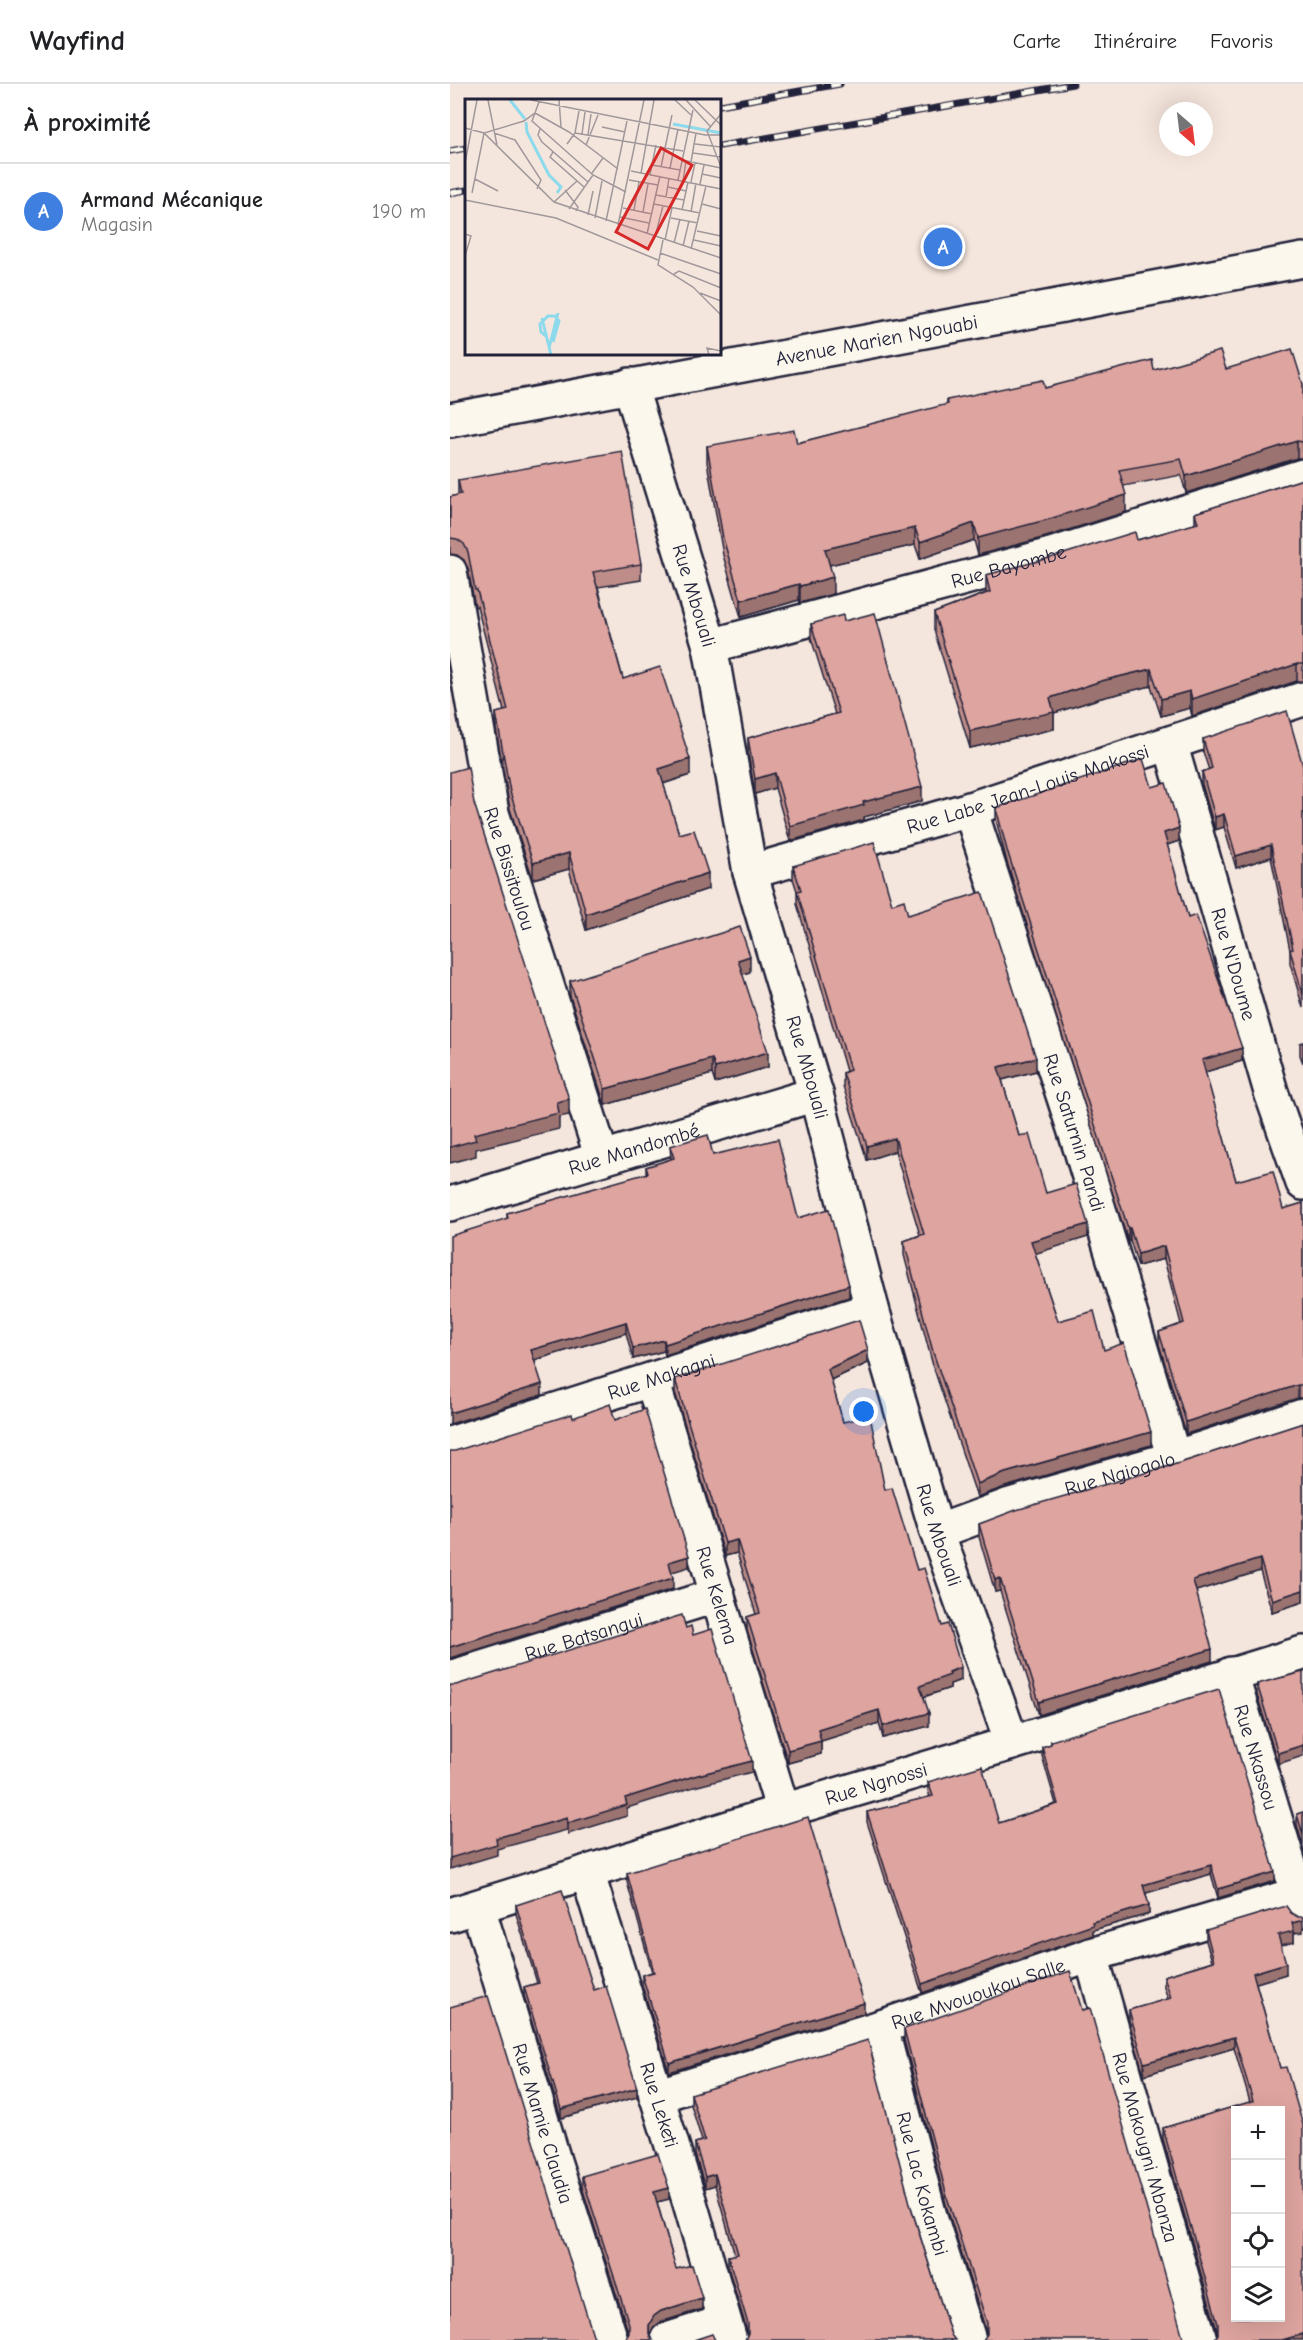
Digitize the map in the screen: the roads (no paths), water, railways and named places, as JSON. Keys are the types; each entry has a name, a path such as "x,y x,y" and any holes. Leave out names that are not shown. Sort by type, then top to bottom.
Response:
{"street":[{"name":"Avenue Marien Ngouabi","path":"450,420 1303,260"},
{"name":"Rue Mbouali","path":"630,385 710,646 750,872 816,1094 873,1309 937,1532 1012,1743"},
{"name":"Rue Bayombe","path":"710,646 1051,555 1303,476"},
{"name":"Rue Bissitoulou","path":"450,572 492,813 602,1158"},
{"name":"Rue Labe Jean-Louis Makossi","path":"750,872 970,809 1303,699"},
{"name":"Rue N'Doume","path":"1170,743 1271,1092 1303,1183"},
{"name":"Rue Saturnin Pandi","path":"970,809 1081,1150 1174,1458"},
{"name":"Rue Mandombé","path":"450,1204 816,1094"},
{"name":"Rue Makagni","path":"450,1444 873,1309"},
{"name":"Rue Kelema","path":"652,1380 783,1811"},
{"name":"Rue Ngiogolo","path":"937,1532 1010,1505 1174,1458 1303,1416"},
{"name":"Rue Batsangui","path":"450,1678 718,1595"},
{"name":"Rue Ngnossi","path":"464,1911 783,1811 1303,1653"},
{"name":"Rue Nkassou","path":"1231,1674 1301,1902"},
{"name":"Rue Leketi","path":"587,1872 727,2331"},
{"name":"Rue Mvououkou Salle","path":"656,2096 881,2027 1091,1955 1301,1902"},
{"name":"Rue Mamie Claudia","path":"464,1911 611,2340"},
{"name":"Rue Makougni Mbanza","path":"1091,1955 1200,2340"},
{"name":"Rue Lac Kokambi","path":"881,2027 929,2213 969,2340"},
{"path":"668,2340 727,2331"}],"railway":[{"path":"722,105 840,84"},
{"path":"722,146 1073,84"},
{"path":"450,151 465,148"},
{"path":"450,193 465,190"}],"place":[{"name":"Armand Mécanique","path":"943,247"}]}
